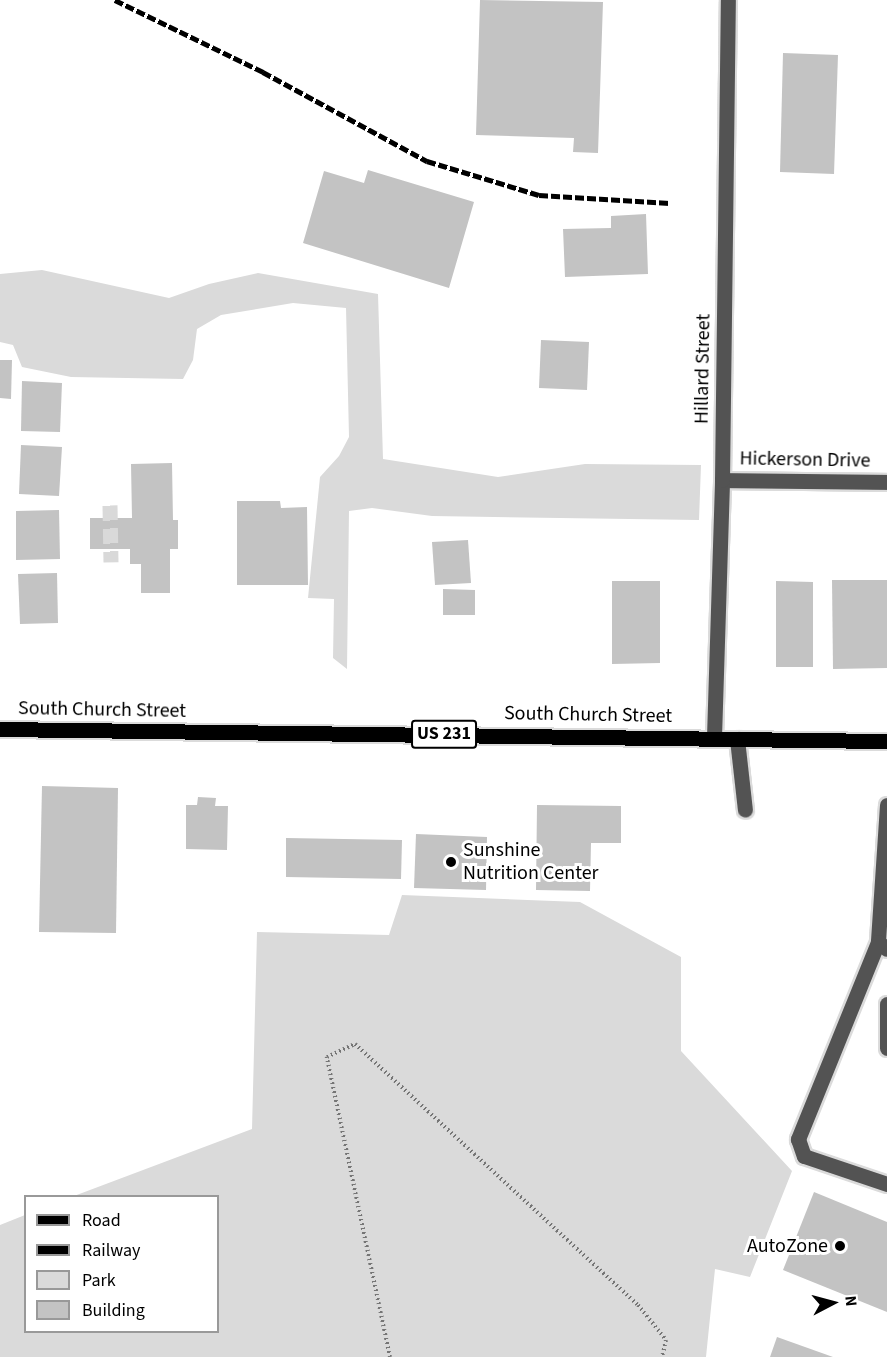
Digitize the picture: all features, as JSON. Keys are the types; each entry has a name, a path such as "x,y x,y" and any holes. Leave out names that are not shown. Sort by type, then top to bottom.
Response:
{"main road":[{"name":"South Church Street","path":"0,729 887,741"}],"street":[{"name":"Hillard Street","path":"714,738 722,480 728,0"},
{"name":"Hickerson Drive","path":"722,480 887,482"},
{"path":"737,739 745,810"},
{"path":"887,805 882,946 798,1139 804,1156 887,1184"},
{"path":"887,1004 887,1048"}],"path":[{"path":"390,1357 327,1058 356,1044 638,1305 666,1340 663,1357"}],"green space":[{"path":"42,270 169,298 209,284 258,273 378,294 383,459 498,477 585,464 701,465 699,520 432,516 372,508 349,511 347,669 333,658 334,599 308,598 320,477 339,456 349,437 346,308 293,303 221,315 197,329 193,360 183,379 71,377 22,367 13,345 0,342 0,274"},
{"path":"402,895 580,902 681,957 681,1051 792,1171 750,1277 715,1269 706,1357 0,1357 0,1225 24,1215 24,1333 219,1333 219,1195 77,1195 252,1129 257,932 389,935"}],"building":[{"path":"480,0 603,2 598,153 573,152 574,138 476,135"},
{"path":"783,53 838,55 834,174 780,172"},
{"path":"368,170 474,202 449,288 303,243 324,171 364,183"},
{"path":"646,214 648,274 565,277 563,229 611,228 611,216"},
{"path":"541,340 589,342 587,390 539,388"},
{"path":"0,360 12,360 11,399 0,398"},
{"path":"22,381 62,383 60,432 21,431"},
{"path":"21,445 62,447 59,496 19,494"},
{"path":"172,463 173,520 178,520 178,549 170,549 170,593 141,593 141,564 130,564 130,549 90,549 90,518 132,518 131,464"},
{"path":"237,501 280,501 281,508 307,507 308,585 237,585"},
{"path":"59,510 60,559 16,560 16,511"},
{"path":"468,540 471,583 435,585 432,542"},
{"path":"57,573 58,623 20,624 18,574"},
{"path":"832,580 887,580 887,668 833,669"},
{"path":"612,581 660,581 660,663 612,664"},
{"path":"776,581 813,582 813,667 776,667"},
{"path":"443,589 475,590 475,615 443,615"},
{"path":"42,786 118,788 116,933 39,932"},
{"path":"198,797 216,798 215,806 228,806 227,850 186,849 186,805 197,805"},
{"path":"537,805 621,806 621,843 591,843 590,891 536,890"},
{"name":"Sunshine Nutrition Center","path":"416,834 487,837 486,890 414,888"},
{"path":"286,838 402,840 401,879 286,877"},
{"name":"AutoZone","path":"814,1192 887,1222 887,1312 783,1270"},
{"path":"777,1337 833,1357 770,1357"}],"tunnel":[{"path":"110,505 111,562"}],"railway":[{"path":"115,0 263,72 427,161 539,195 670,203"}],"place":[{"name":"Sunshine Nutrition Center","path":"451,862"},
{"name":"AutoZone","path":"840,1246"}]}
